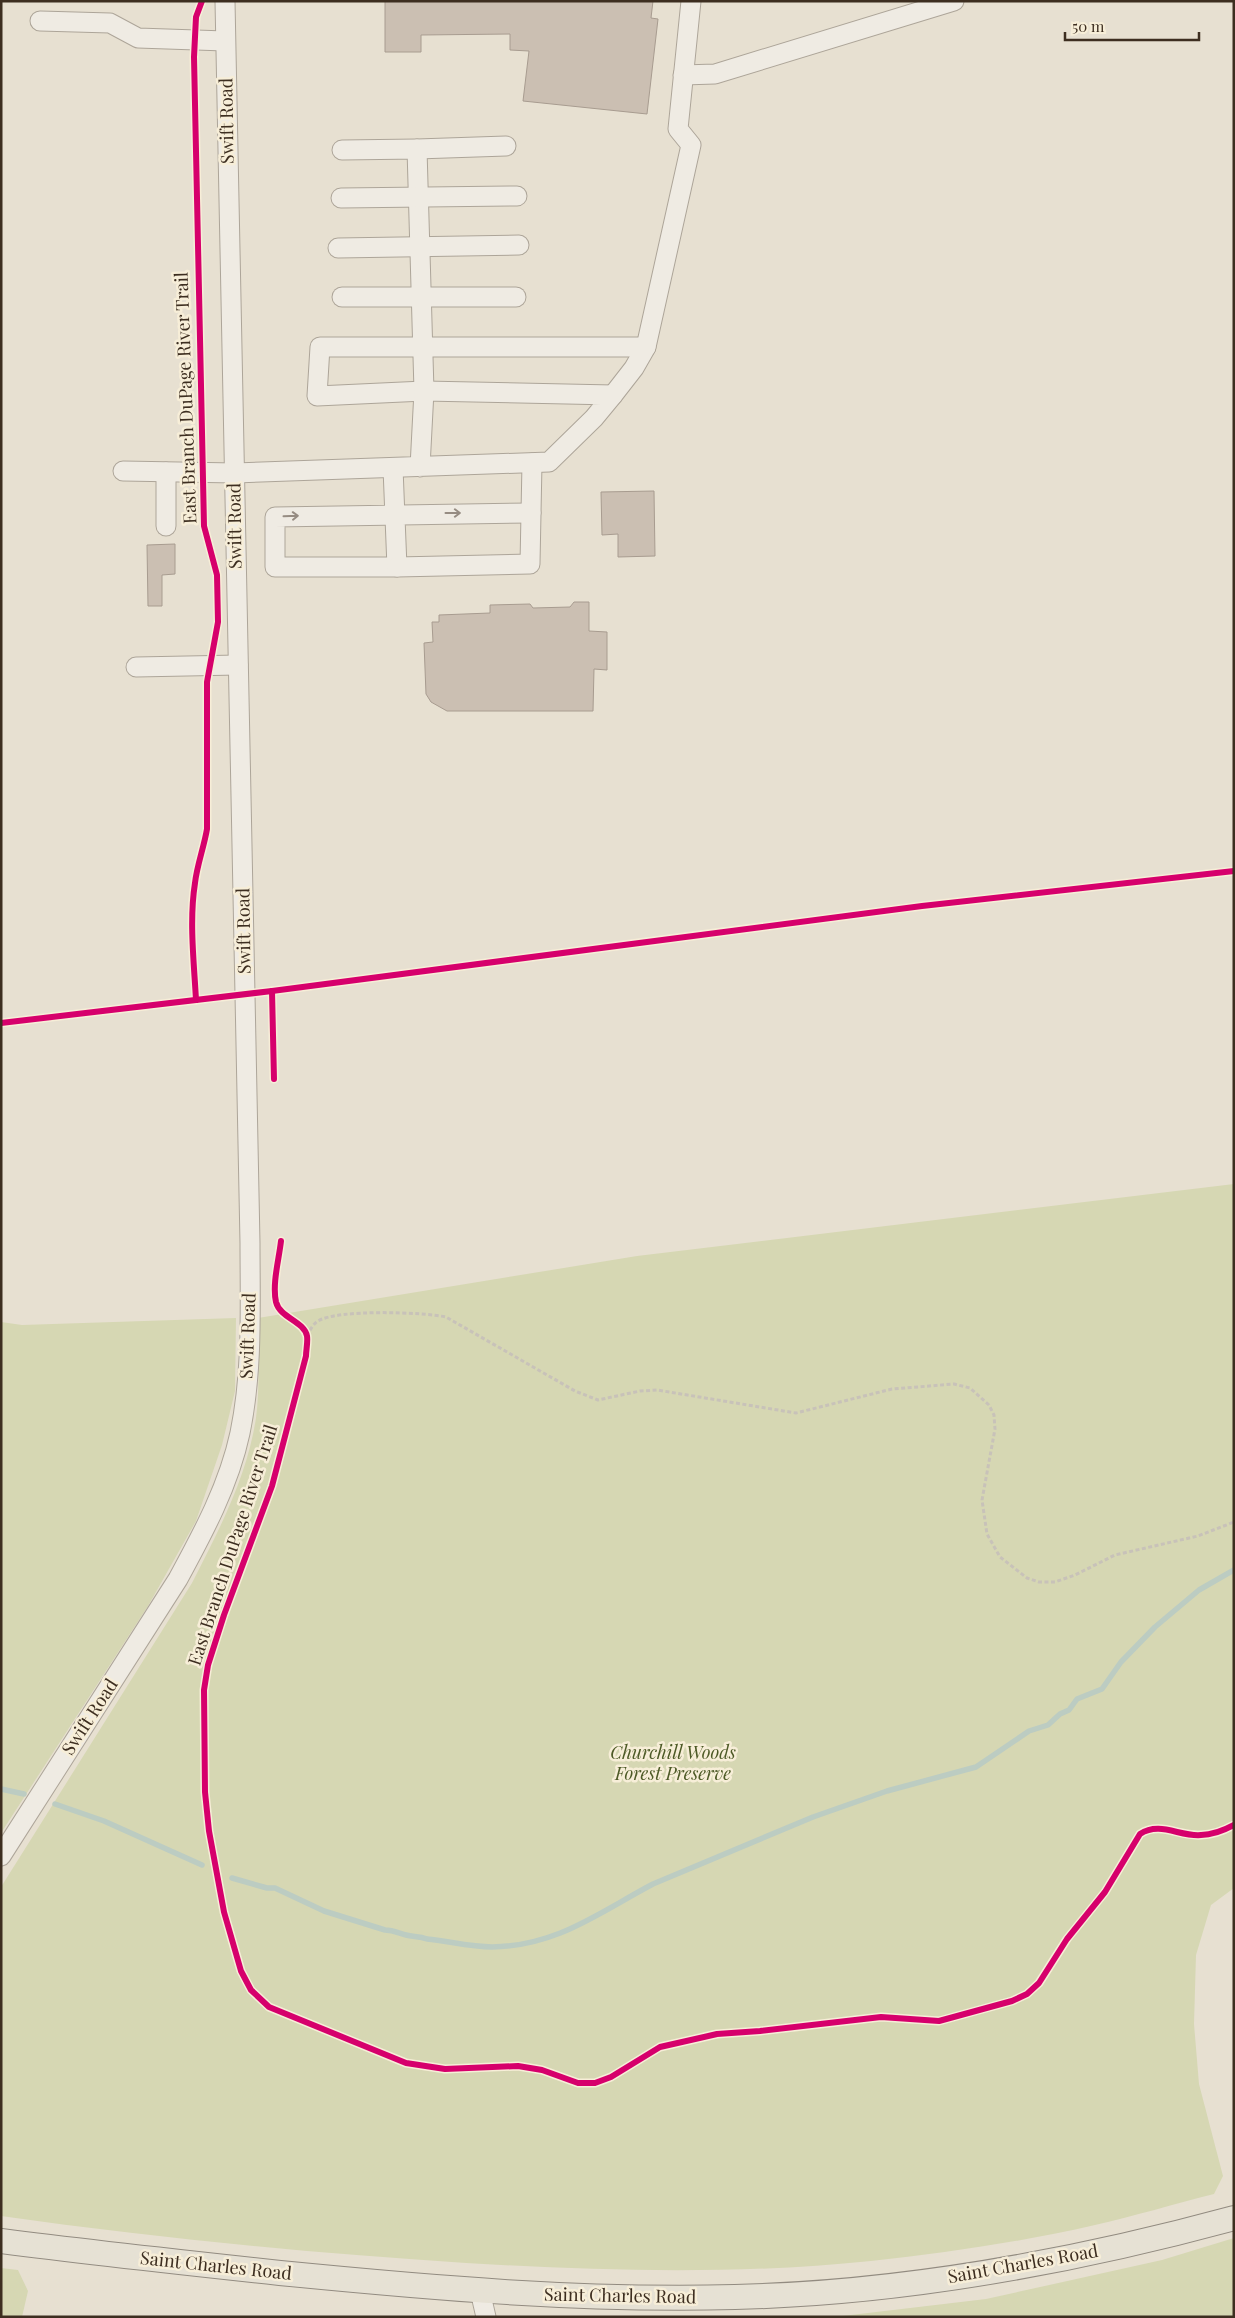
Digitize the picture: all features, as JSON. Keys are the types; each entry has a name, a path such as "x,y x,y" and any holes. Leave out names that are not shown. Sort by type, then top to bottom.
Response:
{"main road":[{"name":"Saint Charles Road","path":"1,2241 110,2255 480,2291 582,2296 701,2297 855,2289 959,2276 1076,2256 1234,2218"}],"street":[{"name":"Swift Road","path":"1,1856 178,1579 220,1494 240,1433 248,1372 250,1243 225,1"},
{"path":"123,470 235,473 549,462 594,418 634,368 646,347 691,145 678,129 691,1"},
{"path":"683,75 715,74 954,1"},
{"path":"40,21 110,23 138,38 226,41"},
{"path":"342,150 506,146"},
{"path":"417,149 424,391 420,467"},
{"path":"341,198 517,196"},
{"path":"338,248 519,246"},
{"path":"342,297 516,297"},
{"path":"612,395 424,391 318,396 320,347 646,347"},
{"path":"531,513 396,513 275,517 275,567 530,564 531,513 532,462"},
{"path":"393,468 397,567"},
{"path":"166,472 166,526"},
{"path":"136,667 238,665"},
{"path":"480,2291 486,2317"}],"path":[{"path":"307,1339 314,1324 330,1316 428,1313 446,1317 575,1391 598,1400 633,1392 657,1390 796,1413 892,1389 954,1384 970,1388 989,1405 994,1415 995,1429 982,1500 987,1534 1000,1558 1027,1578 1039,1582 1055,1582 1115,1555 1198,1536 1234,1522"},
{"path":"302,1328 307,1339"}],"green space":[{"name":"Churchill Woods Forest Preserve","path":"1234,1184 1234,1888 1211,1905 1196,1955 1194,2024 1199,2084 1223,2176 1214,2194 1095,2225 983,2246 871,2261 719,2270 617,2270 408,2259 291,2250 175,2238 1,2216 1,1887 192,1583 222,1523 246,1461 256,1418 258,1318 637,1256"},
{"path":"236,1318 235,1391 222,1445 196,1521 148,1606 1,1833 1,1322 22,1325"},
{"path":"1234,2238 1234,2317 834,2317 986,2299 1162,2260"},
{"path":"1,2268 18,2270 28,2291 22,2317 1,2317"}],"building":[{"path":"385,1 653,1 651,18 658,19 647,114 523,101 529,51 510,50 510,34 421,35 421,52 385,52"},
{"path":"654,491 655,556 618,557 618,534 602,535 601,492"},
{"path":"175,544 175,574 162,575 162,606 148,606 147,545"},
{"path":"574,602 589,602 589,631 607,632 607,670 594,669 593,711 447,711 431,702 426,694 424,643 433,642 432,622 439,622 439,615 490,613 490,605 530,604 533,608 570,607"}],"waterway":[{"path":"232,1878 267,1888 275,1888 324,1911 409,1936 484,1947 537,1941 576,1926 653,1884 813,1817 887,1791 976,1767 1029,1731 1048,1725 1060,1714 1069,1710 1077,1699 1102,1689 1121,1662 1155,1627 1199,1590 1234,1570"},
{"path":"1,1789 24,1794"},
{"path":"55,1804 104,1821 202,1865"}],"cycle path":[{"name":"East Branch DuPage River Trail","path":"196,1000 192,912 196,876 207,829 207,682 218,622 217,575 204,526 194,57 196,17 202,1"},
{"path":"1,1023 272,991 922,906 1234,871"},
{"path":"272,991 274,1079"},
{"name":"East Branch DuPage River Trail","path":"281,1241 275,1280 276,1302 282,1312 305,1331 307,1336 306,1356 272,1486 224,1615 208,1665 204,1690 205,1792 209,1831 224,1912 241,1971 251,1990 269,2007 406,2063 445,2069 518,2066 542,2070 578,2083 595,2083 611,2077 660,2047 717,2034 881,2017 939,2021 1012,2001 1027,1994 1039,1983 1067,1939 1105,1892 1140,1834 1148,1830 1163,1829 1193,1835 1205,1835 1234,1825"}]}
